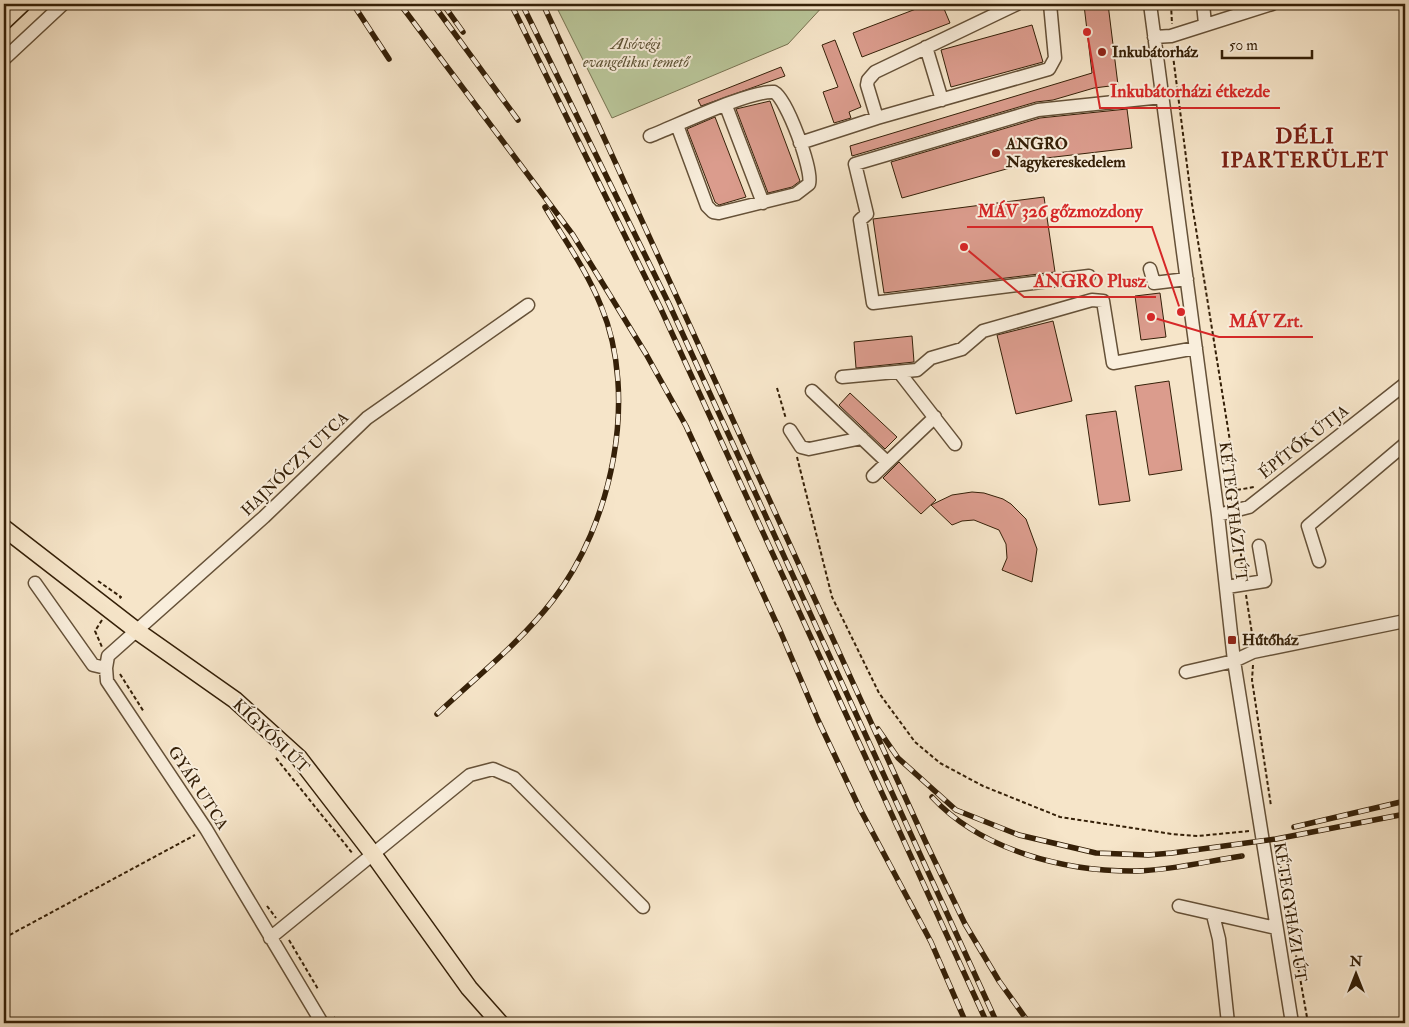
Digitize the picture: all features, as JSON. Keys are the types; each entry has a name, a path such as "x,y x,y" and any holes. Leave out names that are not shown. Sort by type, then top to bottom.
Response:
{"main road":[{"path":"4,20 22,4"},
{"name":"KÍGYÓSI ÚT","path":"4,528 106,619 137,631 234,700 270,730 299,758 367,859 469,988 500,1023"}],"street":[{"path":"4,59 63,4"},
{"path":"877,118 867,85 870,76 1017,4"},
{"path":"800,143 877,118 1048,69 1055,58 1050,4"},
{"name":"KÉTEGYHÁZI ÚT","path":"1150,4 1218,515 1234,661 1292,1023"},
{"path":"1203,4 1205,24"},
{"path":"1154,37 1171,36 1272,4"},
{"path":"926,47 942,100"},
{"path":"650,136 677,125 754,95 774,92 782,99 800,143 809,173 809,184 805,189 796,194 763,203 719,213 709,210 677,125"},
{"path":"1089,276 873,303 860,220 867,214 855,164 1038,110 1162,97"},
{"path":"726,106 763,203"},
{"path":"1150,269 1154,283 1186,279"},
{"path":"842,377 917,370 931,358 962,349 983,331 1092,300 1103,301 1113,363 1196,348"},
{"name":"HAJNÓCZY UTCA","path":"107,662 137,631 264,517 366,418 528,305"},
{"path":"899,372 955,444"},
{"name":"ÉPÍTŐK ÚTJA","path":"1218,515 1249,507 1405,384"},
{"path":"812,391 887,462"},
{"path":"873,476 935,417"},
{"path":"790,430 801,447 809,449 862,438"},
{"path":"1320,561 1308,526 1405,444"},
{"path":"1227,587 1265,581 1260,546"},
{"path":"35,583 92,665 107,662"},
{"path":"1186,672 1234,661 1262,650 1405,621"},
{"name":"GYÁR UTCA","path":"107,662 107,681 206,829 322,1023"},
{"path":"270,938 470,775 493,770 514,778 643,907"},
{"path":"1179,906 1276,928"},
{"path":"1213,915 1219,939 1228,1023"}],"path":[{"path":"776,388 790,430 832,597 879,693 915,742 940,763 982,786 1060,817 1172,834 1198,836 1260,830"},
{"path":"96,580 120,597 106,619 95,631 99,643 107,662 145,714"},
{"path":"275,756 367,859"},
{"path":"4,938 206,829"},
{"path":"266,904 317,989"},
{"path":"332,1015 337,1023"}],"green space":[{"name":"Alsóvégi evangélikus temető","path":"555,4 825,4 788,44 612,118"}],"building":[{"path":"929,4 942,4 950,23 862,57 853,33"},
{"path":"1108,4 1118,85 1094,88 1053,100 1036,102 852,156 850,146 1092,73 1084,5"},
{"path":"1032,25 1043,62 951,87 941,50"},
{"path":"835,40 861,107 849,112 851,118 834,123 823,92 838,87 822,45"},
{"path":"781,67 785,76 701,106 698,100"},
{"path":"770,101 800,181 792,187 768,193 736,109"},
{"name":"ANGRO Nagykereskedelem","path":"1127,109 1132,148 1046,158 902,198 891,162 1040,118"},
{"path":"715,117 746,197 719,205 715,202 687,129"},
{"path":"1044,197 1055,272 884,293 873,219"},
{"path":"1160,293 1166,337 1141,340 1135,296"},
{"path":"1053,321 1072,401 1016,414 997,335"},
{"path":"912,336 914,362 856,368 854,342"},
{"path":"1169,381 1182,470 1149,475 1135,386"},
{"path":"850,393 897,437 885,449 839,405"},
{"path":"1116,411 1130,501 1099,505 1086,415"},
{"path":"899,462 936,500 921,514 883,478"},
{"path":"972,492 984,493 1003,499 1026,519 1037,549 1032,582 1002,570 1007,558 1006,544 999,530 974,520 962,521 952,525 931,505 952,495"}],"railway":[{"path":"353,4 389,59"},
{"path":"400,4 573,235 646,354 686,426 781,633 818,720 860,809 931,942 966,1023"},
{"path":"433,4 518,120"},
{"path":"443,4 463,32"},
{"path":"511,4 660,307 987,1023"},
{"path":"522,4 669,304 997,1023"},
{"path":"543,4 927,845 965,924 999,981 1029,1023"},
{"path":"437,714 512,645 553,600 574,569 591,535 604,498 613,459 618,419 618,380 612,342 601,306 589,280 545,207"},
{"path":"878,729 898,758 956,810 1019,835 1096,853 1148,855 1172,853 1276,839 1405,814"},
{"path":"932,797 952,816 975,831 1027,855 1054,862 1082,867 1137,871 1177,867 1242,856"},
{"path":"1294,827 1405,801"}],"place":[{"name":"Inkubátorházi étkezde","path":"1087,32"},
{"name":"Inkubátorház","path":"1102,52"},
{"name":"ANGRO Nagykereskedelem","path":"996,153"},
{"name":"ANGRO Plusz","path":"964,247"},
{"name":"MÁV 326 gőzmozdony","path":"1181,312"},
{"name":"MÁV Zrt.","path":"1151,317"},
{"name":"Hűtőház","path":"1232,640"}],"district":[{"name":"DÉLI IPARTERÜLET","path":"1305,148"}]}
